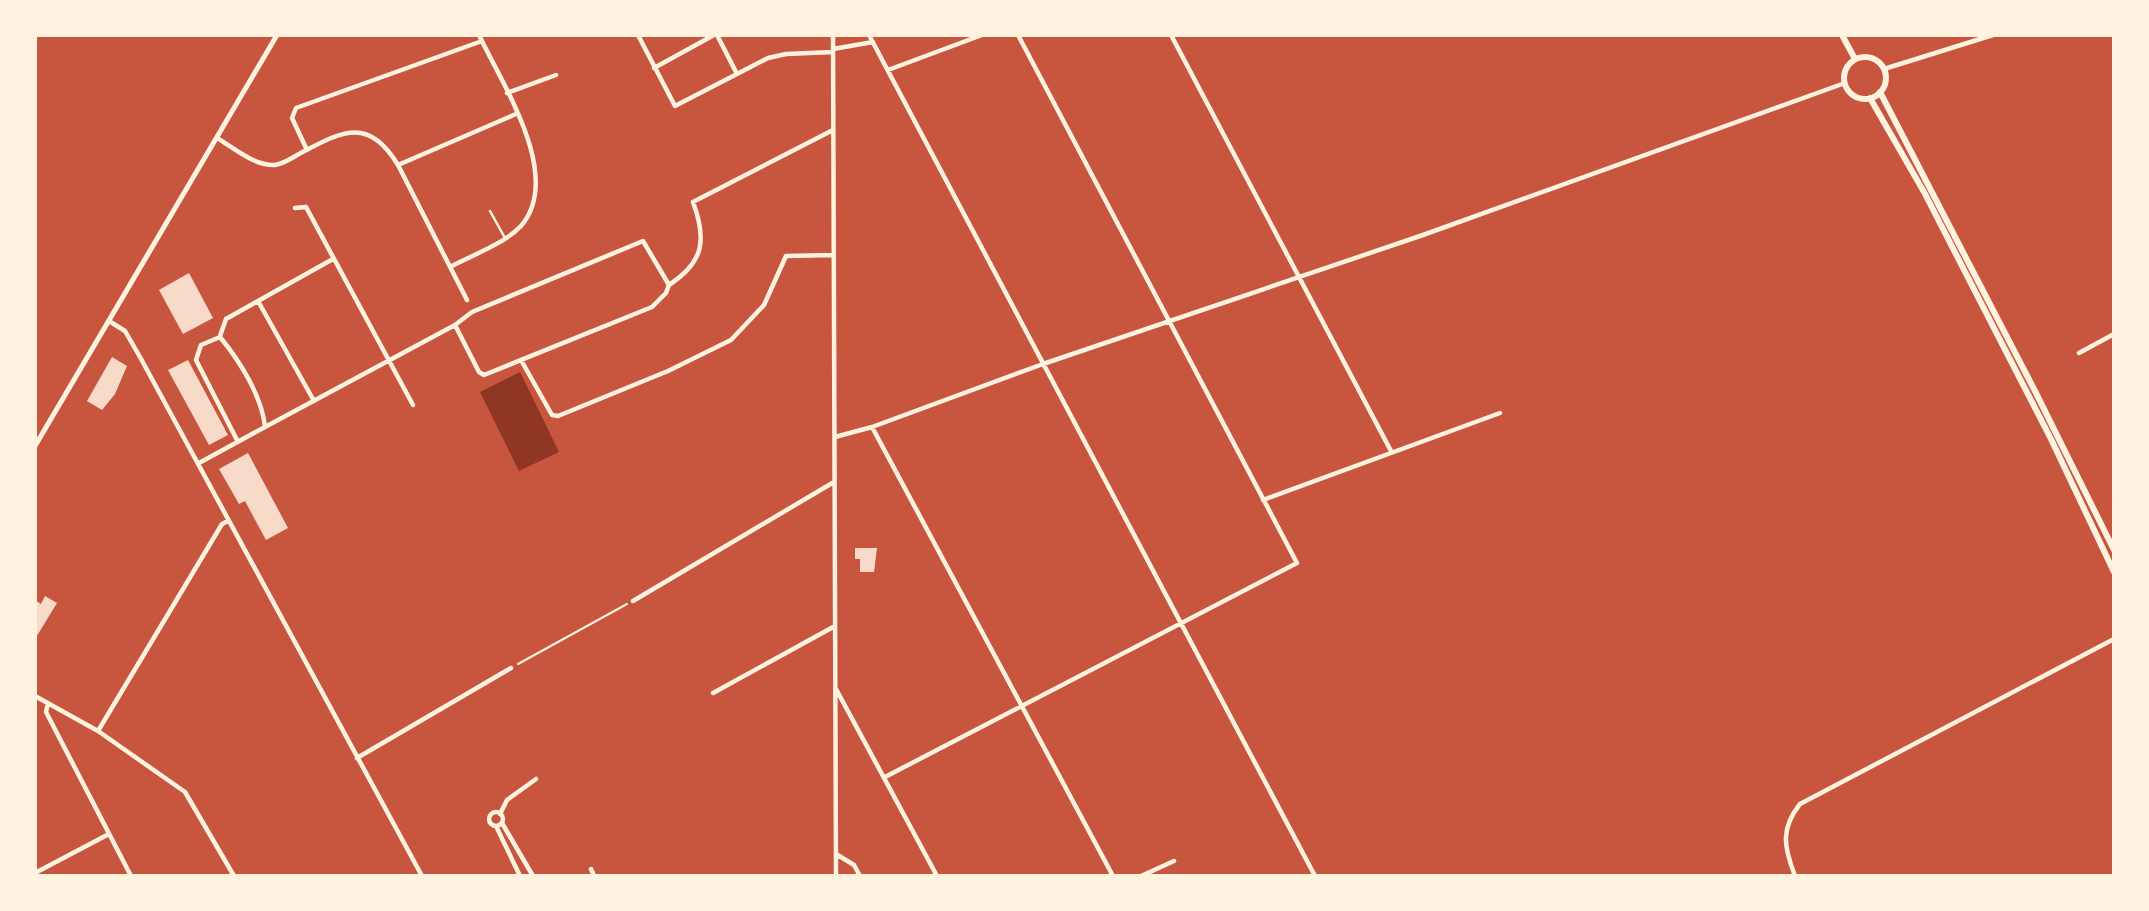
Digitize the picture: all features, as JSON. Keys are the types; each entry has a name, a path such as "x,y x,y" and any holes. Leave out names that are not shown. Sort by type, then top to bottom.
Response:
{"main road":[{"path":"1842,35 1855,59"},
{"path":"1872,58 1884,69 1886,81 1880,92 1870,98 1857,97 1845,83 1846,69 1855,59 1872,58"},
{"path":"1880,92 2029,379 2114,550"},
{"path":"1870,98 1924,192 2051,439 2114,572"}],"street":[{"path":"35,446 276,35"},
{"path":"450,267 505,237 527,217 538,179 533,156 516,114 479,35"},
{"path":"638,35 675,106 777,55 833,51 873,42"},
{"path":"654,68 715,35 737,74"},
{"path":"833,35 836,876"},
{"path":"869,35 1315,876"},
{"path":"888,70 982,35"},
{"path":"885,777 1297,563 1018,35"},
{"path":"1171,35 1391,451"},
{"path":"1884,69 1993,35"},
{"path":"307,150 292,118 296,108 482,41"},
{"path":"507,93 556,75"},
{"path":"835,437 872,427 1043,364 1436,230 1845,83"},
{"path":"398,164 516,114"},
{"path":"455,325 479,372 484,375 652,307 666,293 668,285 685,274 698,256 702,238 693,202 833,130"},
{"path":"217,138 260,164 281,163 340,133 358,131 373,135 388,148 398,164 467,300"},
{"path":"295,208 306,207 413,405"},
{"path":"199,463 455,325 472,312 643,241 668,285"},
{"path":"521,360 552,415 558,416 668,371 732,340 764,305 786,256 833,255"},
{"path":"265,427 263,411 220,337 226,319 333,260"},
{"path":"258,301 314,401"},
{"path":"109,321 125,331 199,463 420,875"},
{"path":"2080,353 2114,334"},
{"path":"220,337 201,345 196,360 238,442"},
{"path":"1263,500 1500,413"},
{"path":"872,427 1113,876"},
{"path":"633,601 834,482"},
{"path":"98,731 222,524 228,521"},
{"path":"713,693 835,626"},
{"path":"1796,876 1786,852 1784,834 1790,817 1800,804 2114,639"},
{"path":"357,758 511,668"},
{"path":"835,687 937,876"},
{"path":"35,696 98,731 186,792 234,876"},
{"path":"48,703 46,712 131,876"},
{"path":"533,876 502,823 500,814 507,800 536,779"},
{"path":"500,814 494,813 489,817 490,823 496,826 520,876"},
{"path":"496,826 502,823"},
{"path":"35,873 109,834"},
{"path":"835,853 854,865 860,876"},
{"path":"1140,876 1174,861"},
{"path":"591,869 594,876"}],"lane":[{"path":"490,211 505,237"}],"path":[{"path":"511,668 633,601"}],"shaded area":[{"path":"520,372 559,452 519,471 480,392"}],"building":[{"path":"189,273 213,318 183,334 159,290"},
{"path":"112,357 127,366 115,394 102,410 87,401"},
{"path":"188,360 228,435 209,445 168,370"},
{"path":"248,453 288,528 266,540 245,501 239,504 219,469"},
{"path":"855,548 877,548 874,572 860,572 860,559 855,559"},
{"path":"45,596 57,603 35,639 35,600 41,604"}]}
